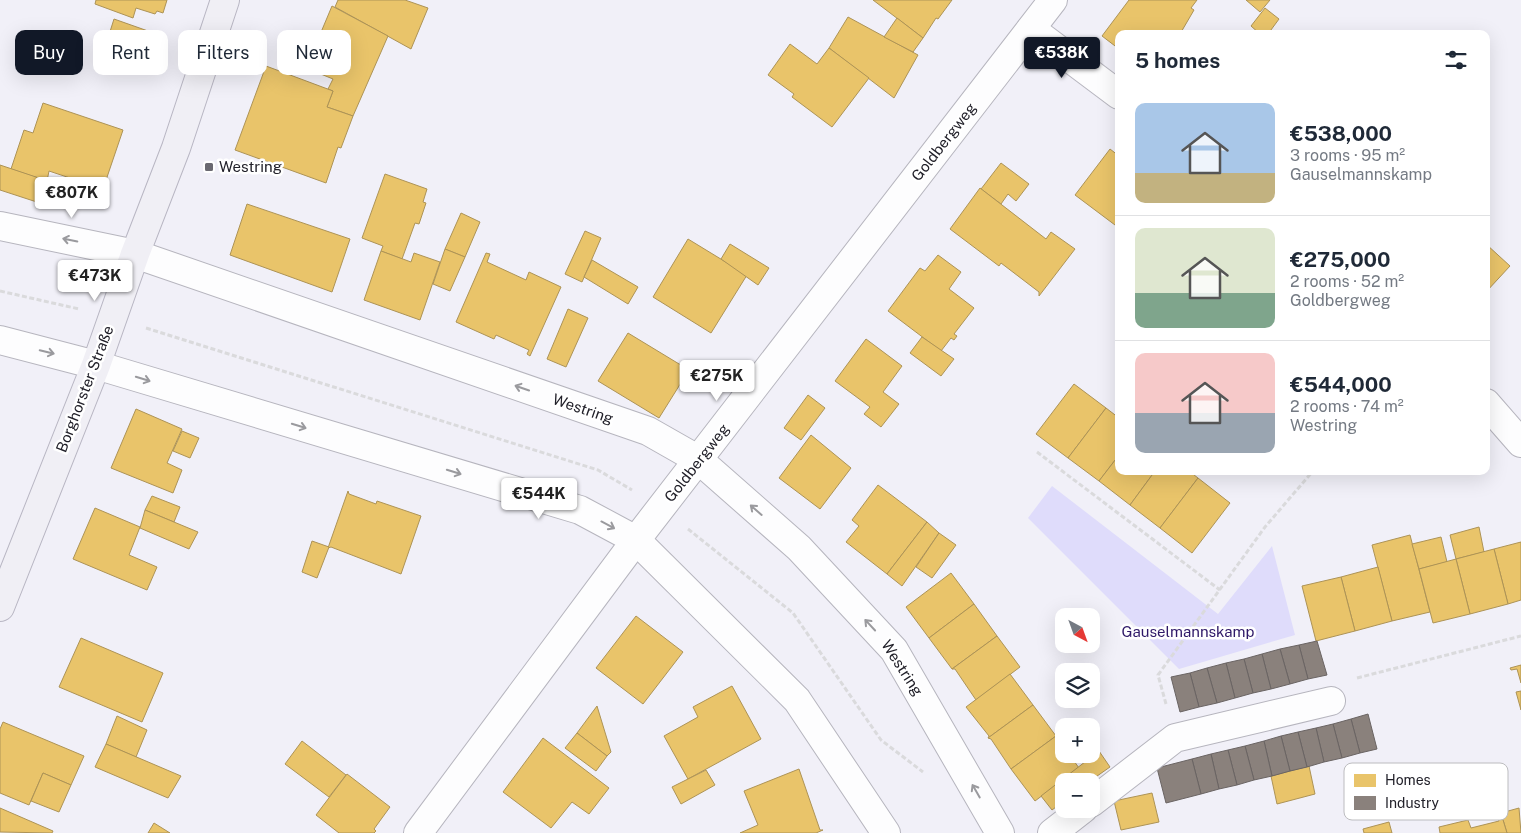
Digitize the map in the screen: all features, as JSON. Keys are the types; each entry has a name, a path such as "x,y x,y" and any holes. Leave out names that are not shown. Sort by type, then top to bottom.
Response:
{"main road":[{"name":"Borghorster Straße","path":"0,607 96,365 135,254 176,148 225,0"}],"street":[{"name":"Goldbergweg","path":"418,833 636,540 1053,0"},
{"path":"1031,29 1115,92"},
{"name":"Westring","path":"0,226 135,254 648,431 699,460 799,548 894,650 1000,833"},
{"path":"0,340 96,365 580,510 636,540 797,700 886,833"},
{"path":"1490,408 1521,443"},
{"path":"1100,796 1175,738 1330,701"},
{"path":"1052,833 1072,818"}],"path":[{"path":"0,291 113,317"},
{"path":"1037,452 1220,590"},
{"path":"1175,738 1158,675 1265,527 1310,475"},
{"path":"1330,701 1349,680 1521,636"}],"green space":[{"name":"Gauselmannskamp","path":"1052,486 1218,614 1272,546 1295,635 1179,669 1028,518"}],"building: Homes":[{"path":"96,0 167,0 163,13 157,11 155,14 136,8 133,18 95,4"},
{"path":"338,0 405,0 428,8 411,49 335,7"},
{"path":"873,0 952,0 938,19 936,18 923,38"},
{"path":"1129,0 1197,0 1191,8 1194,10 1182,30 1115,30 1115,46 1102,36"},
{"path":"1246,0 1270,0 1260,12"},
{"path":"332,6 388,36 353,116 327,107 333,91 328,89 333,79 323,75 351,75 351,30 322,30"},
{"path":"1265,8 1279,19 1271,30 1256,30 1251,26"},
{"path":"848,17 918,55 894,98 829,48"},
{"path":"897,18 923,38 913,52 884,37"},
{"path":"114,19 145,30 111,30"},
{"path":"790,44 817,64 829,48 869,78 832,127 792,97 794,94 768,75"},
{"path":"267,66 277,70 277,75 290,75 333,91 327,107 353,116 341,148 338,147 326,183 235,150 263,75 267,75"},
{"path":"43,103 123,130 103,189 49,171 47,181 11,169 24,130 33,133"},
{"path":"1110,149 1115,153 1115,225 1075,195"},
{"path":"1001,163 1029,184 1016,201 1008,194 1001,204 981,189"},
{"path":"0,165 57,184 49,206 0,190"},
{"path":"385,174 427,189 423,202 426,203 419,224 415,223 402,259 381,251 383,246 362,238"},
{"path":"980,188 1046,239 1051,232 1075,249 1039,296 1039,292 1001,263 999,266 950,229"},
{"path":"247,204 350,239 332,292 230,255"},
{"path":"461,213 480,222 465,257 445,249"},
{"path":"585,231 601,238 582,282 565,274"},
{"path":"688,239 747,275 711,333 653,297"},
{"path":"730,244 769,268 758,285 721,259"},
{"path":"1490,248 1510,266 1490,288"},
{"path":"445,249 465,257 450,291 433,284"},
{"path":"381,251 411,262 414,253 440,262 420,320 364,300"},
{"path":"486,253 490,254 487,262 526,280 529,272 561,287 530,356 527,354 529,350 496,335 494,339 456,322"},
{"path":"938,255 961,272 949,289 974,308 954,334 957,336 954,340 951,338 941,351 888,311 920,268 925,271"},
{"path":"592,260 638,287 628,304 584,277"},
{"path":"568,309 588,318 566,367 547,359"},
{"path":"628,333 689,370 659,418 598,381"},
{"path":"922,337 954,359 941,376 910,353"},
{"path":"866,339 902,366 883,392 899,404 881,427 864,414 870,407 835,381"},
{"path":"1074,384 1106,408 1068,458 1036,434"},
{"path":"808,395 825,408 801,440 784,428"},
{"path":"1106,408 1115,415 1115,460 1099,481 1068,458"},
{"path":"136,409 182,429 167,463 182,470 173,493 111,468"},
{"path":"182,431 199,438 190,458 173,451"},
{"path":"811,435 851,468 820,509 779,478"},
{"path":"1115,460 1115,475 1152,475 1130,505 1099,481"},
{"path":"1152,475 1194,475 1198,478 1160,528 1130,505"},
{"path":"1198,478 1230,503 1192,553 1160,528"},
{"path":"878,485 927,522 887,574 846,542 859,526 852,520"},
{"path":"348,491 349,494 376,504 377,501 421,516 401,574 331,547 328,548"},
{"path":"152,496 180,507 174,522 145,510"},
{"path":"95,508 140,527 129,555 157,567 147,590 73,559"},
{"path":"145,510 198,532 189,549 140,528"},
{"path":"927,522 939,533 902,586 887,574"},
{"path":"1479,527 1484,552 1456,559 1450,535"},
{"path":"939,533 956,545 932,578 916,567"},
{"path":"1410,535 1430,612 1392,621 1372,545"},
{"path":"1441,537 1447,562 1419,569 1412,544"},
{"path":"312,541 329,547 317,578 302,572"},
{"path":"1521,542 1521,600 1508,604 1494,549"},
{"path":"1494,549 1508,604 1470,614 1456,559"},
{"path":"1456,559 1470,614 1433,623 1419,569"},
{"path":"1378,567 1392,621 1355,631 1341,577"},
{"path":"951,573 974,604 929,638 906,607"},
{"path":"1341,577 1355,631 1316,641 1302,586"},
{"path":"974,604 997,636 952,669 929,638"},
{"path":"636,616 683,652 643,704 596,668"},
{"path":"997,636 1020,667 976,700 955,669 952,669"},
{"path":"81,638 163,673 142,722 59,687"},
{"path":"1521,665 1521,683 1517,669 1511,670 1510,668"},
{"path":"1010,674 1033,705 988,738 989,736 966,707"},
{"path":"732,686 761,739 688,779 664,736 698,717 693,707"},
{"path":"1521,691 1521,710 1516,692"},
{"path":"1033,705 1055,735 1055,737 1011,769 991,739 988,738"},
{"path":"597,706 611,752 607,756 577,733"},
{"path":"117,716 147,730 136,757 106,744"},
{"path":"3,722 84,756 71,785 43,773 29,805 0,793 0,729"},
{"path":"577,733 607,756 596,771 565,748"},
{"path":"1055,737 1055,763 1075,763 1079,768 1072,773 1055,773 1055,786 1035,801 1011,769"},
{"path":"543,738 609,788 589,814 572,802 551,828 503,792"},
{"path":"302,741 346,775 329,797 285,764"},
{"path":"106,744 181,776 168,798 95,767"},
{"path":"1100,752 1110,767 1100,774 1071,773 1084,763 1100,763"},
{"path":"1309,766 1315,794 1277,804 1271,776"},
{"path":"799,769 820,830 823,830 816,833 740,833 758,825 744,791"},
{"path":"706,770 715,785 681,804 672,787"},
{"path":"43,773 71,785 59,812 31,801"},
{"path":"347,774 390,807 374,829 376,831 374,833 339,833 316,815"},
{"path":"1055,785 1055,808 1052,810 1041,796"},
{"path":"1152,793 1159,822 1121,830 1114,801"},
{"path":"0,808 53,831 52,833 0,832"},
{"path":"1519,808 1521,833 1507,833 1503,820 1508,820 1508,811"},
{"path":"1468,820 1471,828 1503,820 1507,833 1440,833 1439,827"},
{"path":"1389,822 1392,833 1364,833 1363,829"},
{"path":"154,823 170,833 148,833"}],"building: Industry":[{"path":"1317,641 1327,675 1308,679 1299,645"},
{"path":"1299,645 1308,679 1290,684 1280,649"},
{"path":"1280,649 1290,684 1271,689 1262,654"},
{"path":"1262,654 1271,689 1253,693 1244,659"},
{"path":"1244,659 1253,693 1235,698 1226,663"},
{"path":"1226,663 1235,698 1217,703 1207,668"},
{"path":"1207,668 1217,703 1199,707 1190,673"},
{"path":"1190,673 1199,707 1180,712 1171,677"},
{"path":"1368,714 1377,749 1360,753 1351,719"},
{"path":"1351,719 1360,753 1342,758 1333,724"},
{"path":"1333,724 1342,758 1324,762 1316,728"},
{"path":"1316,728 1324,762 1307,767 1298,732"},
{"path":"1298,732 1307,767 1290,771 1281,736"},
{"path":"1281,736 1290,771 1272,776 1264,741"},
{"path":"1264,741 1272,776 1254,780 1245,746"},
{"path":"1245,746 1254,780 1237,785 1228,750"},
{"path":"1228,750 1237,785 1219,789 1211,754"},
{"path":"1211,754 1219,789 1201,794 1192,759"},
{"path":"1192,759 1201,794 1166,803 1157,768"}],"place":[{"name":"Westring","path":"209,167"}]}
